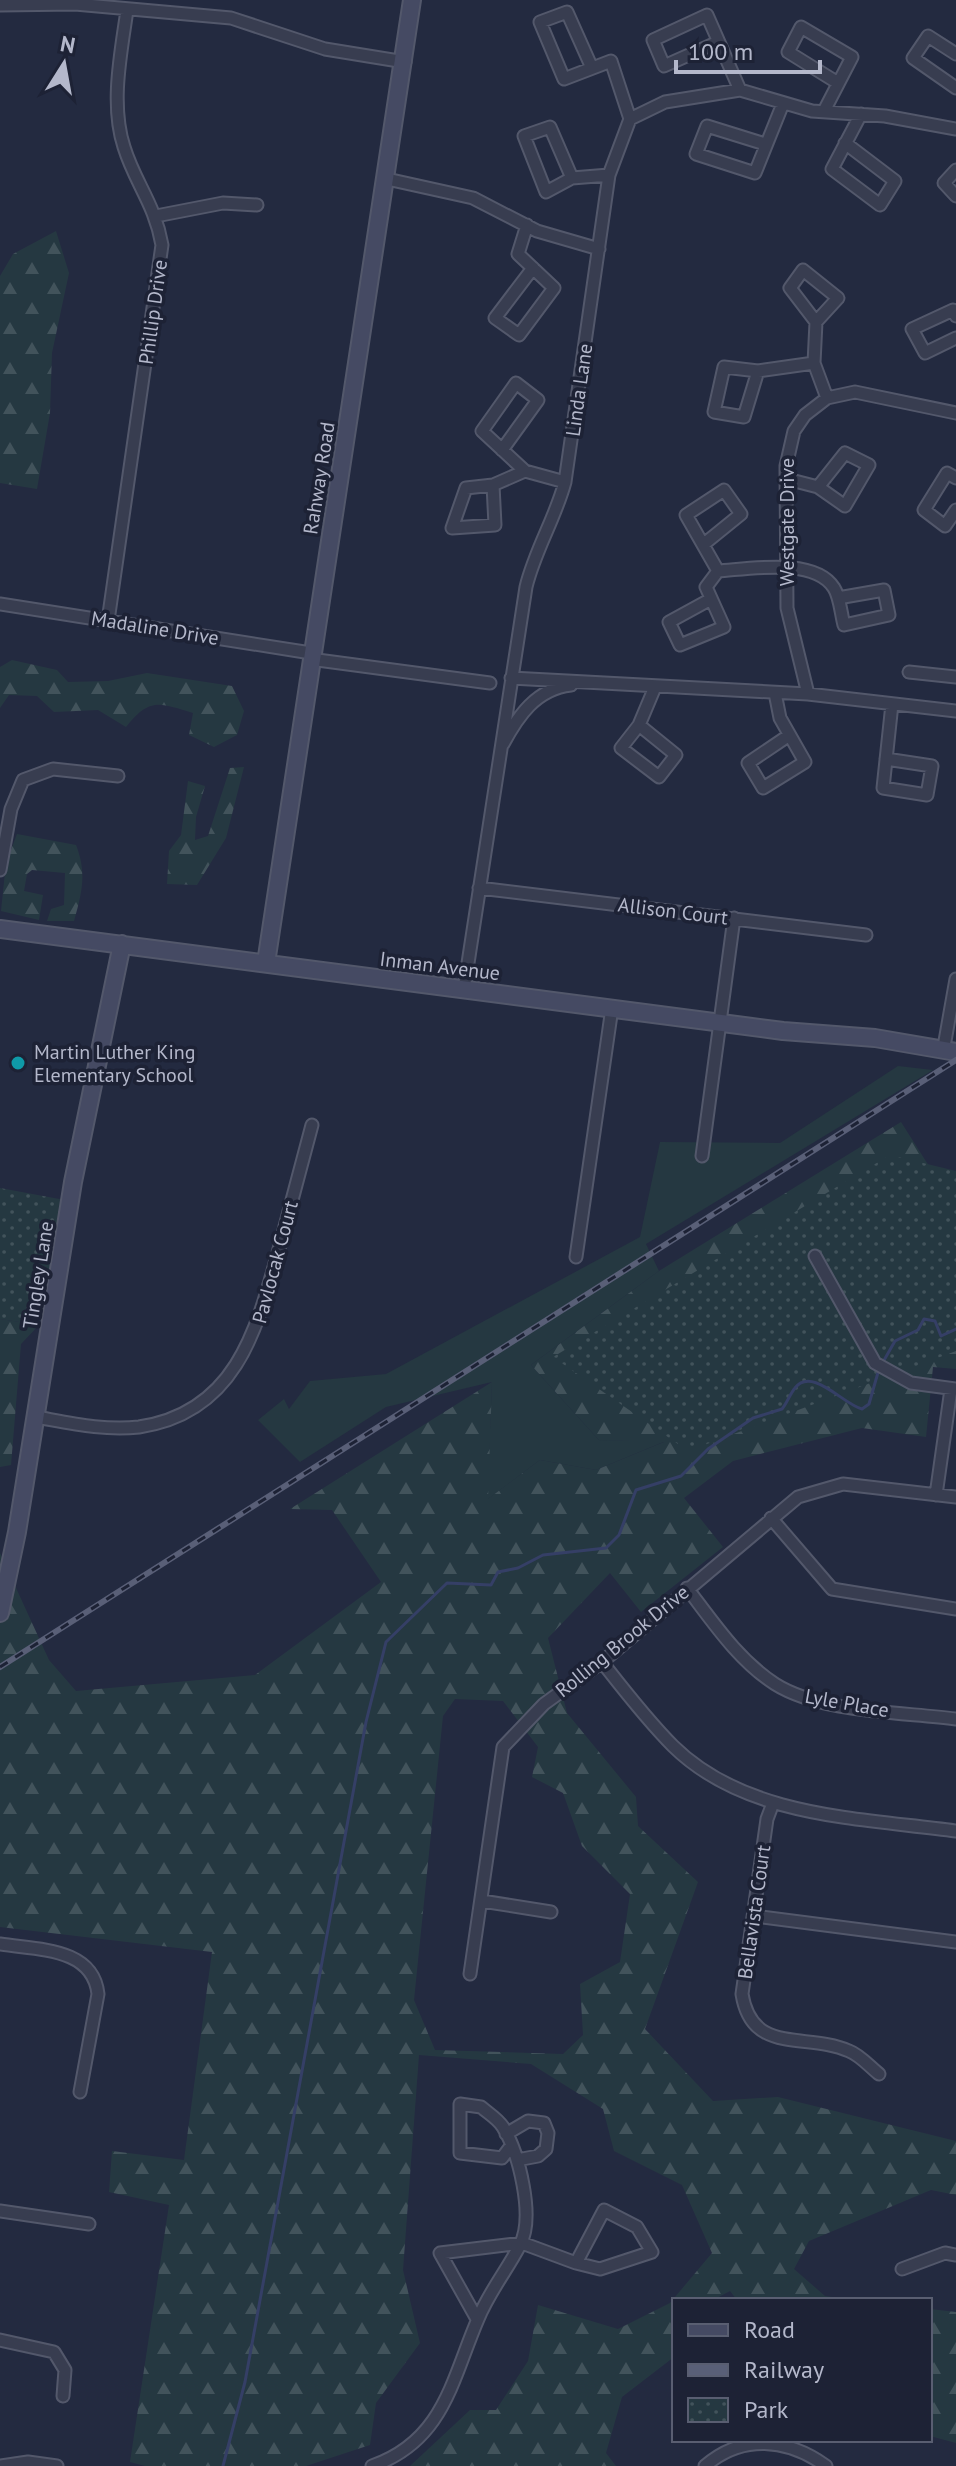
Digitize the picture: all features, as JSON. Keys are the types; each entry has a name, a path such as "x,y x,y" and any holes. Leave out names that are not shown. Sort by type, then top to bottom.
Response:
{"street":[{"name":"Rahway Road","path":"266,963 310,656 387,179 412,0"},
{"path":"0,5 35,2 231,18 325,49 405,62"},
{"name":"Phillip Drive","path":"108,621 161,257 156,216 128,159 119,129 117,108 127,10"},
{"path":"592,68 567,12 540,22 564,79 611,61 630,119 665,102 740,90 782,106 861,114 956,129"},
{"path":"718,42 664,66 653,40 707,15 740,90"},
{"path":"824,111 852,57 801,27 788,52 838,83"},
{"path":"956,54 928,36 913,58 956,88"},
{"path":"765,144 707,126 696,154 755,173 782,106"},
{"path":"845,143 895,181 880,205 832,169 845,143 861,114"},
{"name":"Linda Lane","path":"464,989 499,752 533,558 556,515 565,482 609,175 630,119"},
{"path":"572,178 550,127 524,136 546,192 572,178 609,175"},
{"path":"956,170 944,183 956,196"},
{"path":"387,179 473,198 527,225 599,249"},
{"path":"156,216 223,203 257,205"},
{"path":"527,225 518,254 533,268 554,288 519,335 495,318 533,268"},
{"path":"816,322 790,288 803,270 838,298 816,322 814,363 827,398 855,392 873,393 956,413"},
{"path":"956,316 953,310 912,329 925,353 956,338"},
{"path":"758,371 744,417 714,412 724,367 758,371 814,363"},
{"path":"502,450 538,400 516,383 482,431 502,450 525,471 565,482"},
{"name":"Westgate Drive","path":"808,694 790,631 786,456 794,431 805,415 827,398"},
{"path":"787,479 818,487 845,506 869,465 845,453 818,487"},
{"path":"493,485 495,525 452,528 466,488 493,485 525,471"},
{"path":"956,478 947,473 924,510 945,526 956,510"},
{"path":"704,544 741,514 724,490 686,515 718,571"},
{"path":"711,599 669,622 680,645 724,627 706,587 718,571 788,567 825,576 838,598 844,625 889,615 884,590 838,598"},
{"name":"Madaline Drive","path":"0,604 490,683"},
{"path":"909,672 956,677"},
{"path":"511,678 808,694 956,711"},
{"path":"499,752 516,720 540,696 565,686 603,684"},
{"path":"639,725 676,755 659,777 621,748 639,725 655,687"},
{"path":"775,693 788,736 805,762 763,788 748,763 788,736"},
{"path":"886,759 932,766 927,795 883,788 886,759 892,704"},
{"path":"0,870 11,809 23,780 53,769 118,776"},
{"name":"Allison Court","path":"479,888 866,935"},
{"path":"702,1156 734,918"},
{"name":"Inman Avenue","path":"0,929 719,1023 875,1038 898,1036 952,1045"},
{"name":"Tingley Lane","path":"0,1613 36,1417 73,1182 122,944"},
{"path":"952,1045 956,979"},
{"path":"576,1257 612,1008"},
{"name":"Pavlocak Court","path":"36,1417 93,1427 141,1426 184,1412 229,1375 257,1328 312,1125"},
{"path":"815,1256 875,1363 911,1383 954,1389 936,1495"},
{"name":"Rolling Brook Drive","path":"470,1974 503,1747 544,1704 602,1662 798,1497 843,1484 956,1497"},
{"path":"771,1518 832,1589 956,1609"},
{"name":"Lyle Place","path":"687,1588 731,1645 776,1684 815,1701 956,1719"},
{"path":"602,1662 675,1748 740,1789 773,1803 956,1831"},
{"name":"Bellavista Court","path":"773,1803 767,1819 742,1994 749,2020 765,2034 850,2051 879,2074"},
{"path":"482,1901 551,1912"},
{"path":"754,1916 956,1942"},
{"path":"0,1944 65,1954 81,1961 97,1981 98,1994 80,2092"},
{"path":"372,2466 409,2446 434,2420 449,2398 477,2319 522,2243 523,2184 517,2160 506,2134 481,2107 460,2104 460,2153 502,2158 511,2146"},
{"path":"506,2134 528,2121 544,2123 548,2133 546,2149 538,2156 517,2160"},
{"path":"477,2319 440,2253 522,2243 576,2263 600,2269 652,2252 637,2227 604,2210 576,2263"},
{"path":"0,2211 89,2224"},
{"path":"902,2269 945,2253 956,2255"},
{"path":"0,2340 54,2352 65,2370 63,2396"},
{"path":"705,2466 727,2445 771,2442 803,2452 826,2466"},
{"path":"1,2466 28,2462 57,2466"}],"green space":[{"path":"56,231 69,273 52,353 50,413 37,489 0,483 0,276 13,254"},
{"path":"12,660 57,670 68,682 108,681 147,673 232,686 244,711 237,735 214,747 189,735 193,713 163,705 142,711 126,727 98,710 54,712 37,696 9,695 0,708 0,667"},
{"path":"244,767 226,838 197,885 167,884 169,851 181,835 188,781 205,786 196,817 195,840 208,836 230,768"},
{"path":"17,834 76,845 82,883 74,921 47,921 51,909 64,905 65,873 32,870 27,874 24,891 43,895 39,920 1,911 6,863"},
{"path":"898,1066 933,1070 646,1244 659,1271 531,1365 599,1440 666,1441 596,1470 540,1460 487,1500 492,1382 386,1407 300,1462 258,1420 284,1399 289,1409 310,1381 386,1374 640,1237 660,1142 780,1143"},
{"path":"901,1122 934,1174 956,1183 956,1369 933,1367 926,1437 862,1428 733,1461 684,1498 723,1547 641,1612 610,1573 548,1638 567,1713 636,1797 638,1826 698,1882 645,2029 713,2101 778,2097 956,2141 956,2195 931,2190 809,2241 794,2269 825,2296 840,2298 735,2298 730,2291 717,2298 674,2298 712,2253 682,2185 614,2151 603,2109 531,2064 419,2055 403,2270 420,2343 376,2403 370,2445 306,2466 145,2466 130,2462 169,2205 109,2192 112,2151 184,2160 212,1952 0,1927 0,1553 49,1660 76,1691 255,1675 381,1582 332,1510 290,1509 492,1382 488,1499 540,1460 596,1470 664,1442 599,1440 531,1365 659,1271","holes":["455,1699 503,1701 538,1747 532,1777 563,1793 582,1846 630,1894 620,1962 580,1984 583,2035 563,2054 435,2050 414,2000 443,1716"]},
{"path":"890,1155 956,1171 956,1351 688,1451 553,1357"},
{"path":"0,1188 70,1201 39,1325 0,1319"},
{"path":"0,1319 39,1325 21,1344 11,1465 0,1467"},
{"path":"672,2301 672,2359 622,2397 606,2453 616,2466 410,2466 470,2410 496,2410 528,2361 538,2305 618,2329"},
{"path":"932,2309 956,2312 956,2443 932,2437"}],"waterway":[{"path":"883,1362 895,1341 918,1330 924,1319 935,1321 941,1336 956,1329"},
{"path":"223,2466 245,2382 366,1722 386,1642 447,1583 491,1585 498,1572 518,1568 543,1555 606,1548 619,1535 636,1490 681,1476 708,1449 753,1418 782,1409 802,1382 819,1384 862,1409 869,1404 879,1369"}],"railway":[{"path":"0,1667 956,1060"}],"place":[{"name":"Martin Luther King Elementary School","path":"18,1063"}]}
